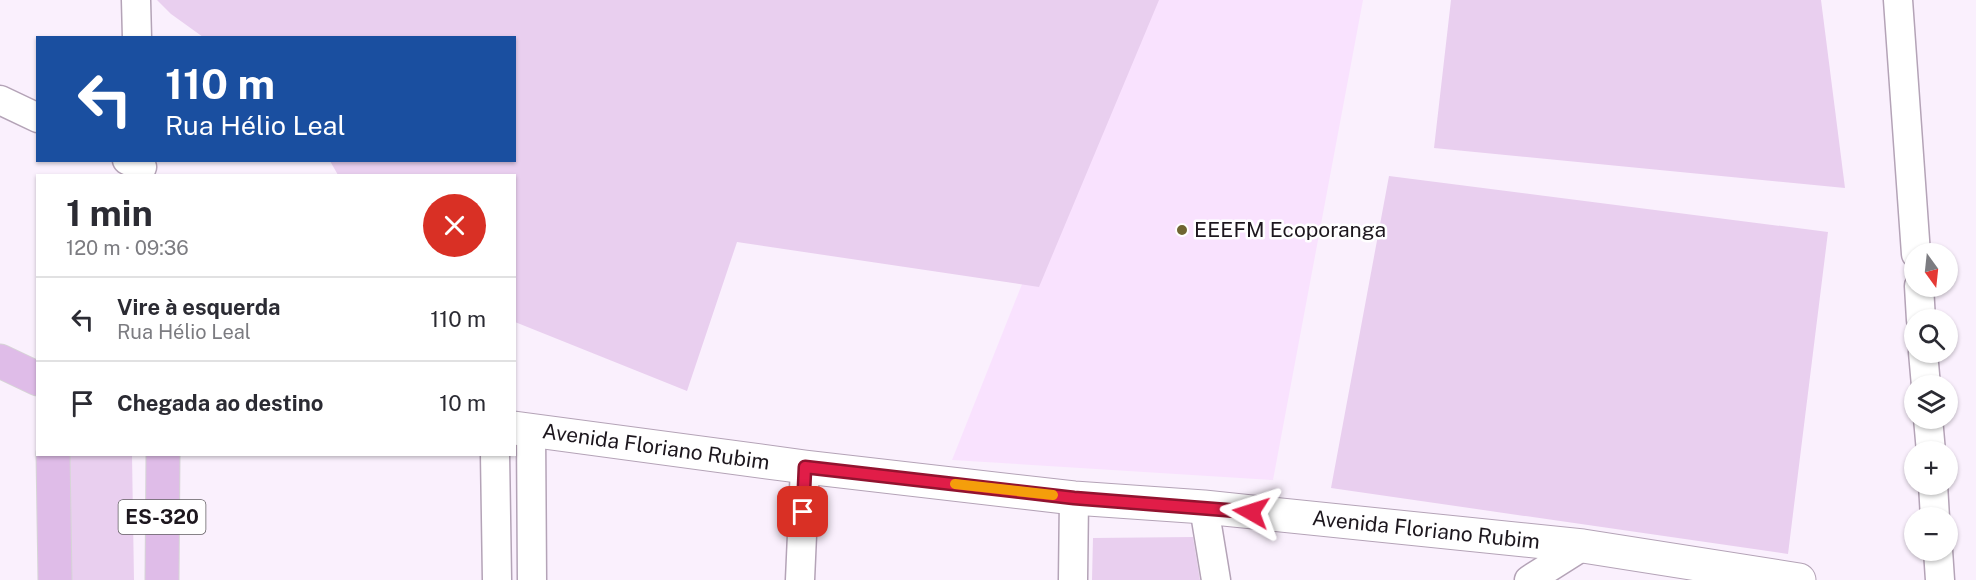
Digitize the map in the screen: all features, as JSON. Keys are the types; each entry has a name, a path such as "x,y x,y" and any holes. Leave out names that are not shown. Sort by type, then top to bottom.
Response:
{"main road":[{"path":"0,361 36,378"},
{"name":"Avenida Floriano Rubim","path":"523,429 805,467 1074,498 1204,507 1583,546 1799,580"},
{"path":"53,456 55,580"},
{"name":"ES-320","path":"162,580 163,456"}],"street":[{"path":"136,0 137,36"},
{"path":"1898,0 1915,243"},
{"path":"0,100 36,117"},
{"path":"523,429 532,580"},
{"path":"495,456 497,580"},
{"path":"800,580 805,467"},
{"path":"1073,580 1074,498"},
{"path":"1204,507 1216,580"},
{"path":"1529,580 1583,546"},
{"path":"1939,561 1940,580"}],"shaded area":[{"path":"157,0 1159,0 1039,287 737,242 687,391 516,322 516,174 337,174 331,162 516,162 516,36 202,36 171,14"},
{"name":"EEEFM Ecoporanga","path":"1135,0 1363,0 1273,480 952,460"},
{"path":"1451,0 1821,0 1845,188 1434,148"},
{"path":"1389,176 1828,232 1788,554 1331,488"},
{"path":"68,456 132,456 134,580 70,580"},
{"path":"1193,537 1200,580 1092,580 1093,538"}],"slow traffic":[{"path":"955,484 1053,495"}],"place":[{"name":"EEEFM Ecoporanga","path":"1182,230"}],"route":[{"path":"803,512 805,467 1074,498 1251,512"}]}
